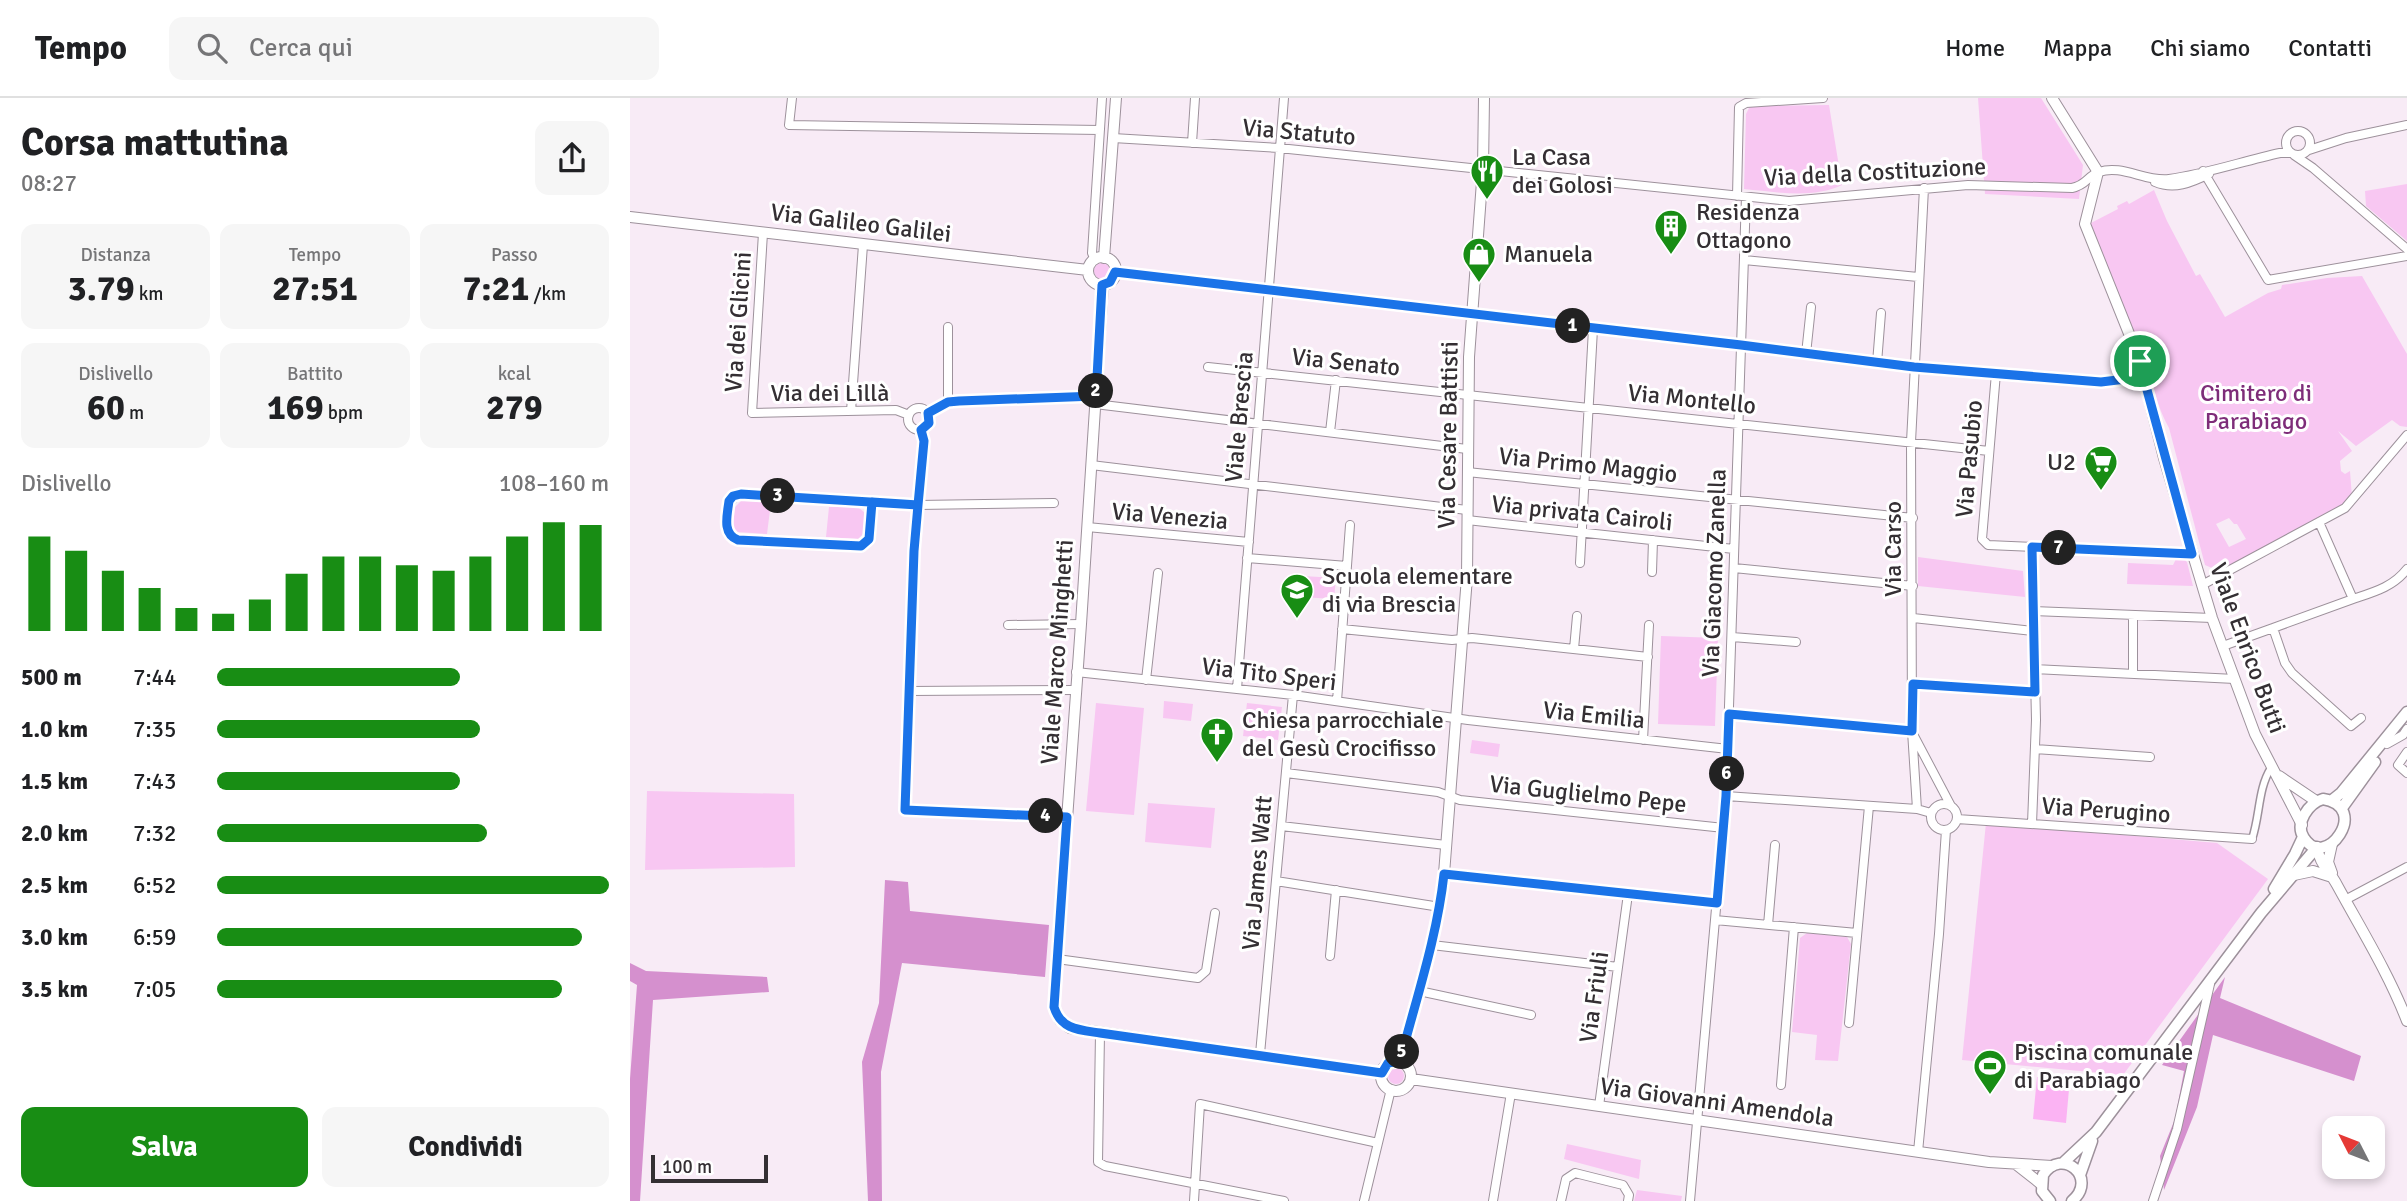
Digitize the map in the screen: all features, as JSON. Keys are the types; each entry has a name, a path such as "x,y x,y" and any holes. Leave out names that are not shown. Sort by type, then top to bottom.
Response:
{"main road":[{"path":"2342,808 2407,714"},
{"path":"2260,913 2295,854 2309,807 2316,801 2331,800 2341,793 2407,714"},
{"path":"2302,831 2316,847 2324,848 2332,844 2342,830 2344,818 2342,808 2331,800"},
{"path":"2072,1201 2081,1188 2080,1175 2096,1132 2260,913 2316,847"},
{"path":"2050,1201 2040,1192 2045,1171 2057,1165 2096,1132"},
{"path":"2057,1165 2074,1168 2080,1175"}],"street":[{"path":"792,98 789,125 1100,130"},
{"path":"1102,98 1091,253 1100,259 1111,261 1115,272 1110,282 1102,285 1090,279 1088,270 1100,259 1116,98"},
{"path":"1192,143 1195,98"},
{"name":"Viale Brescia","path":"1237,689 1284,98"},
{"name":"Via Cesare Battisti","path":"1400,1061 1432,945 1444,874 1467,572 1468,394 1483,168 1484,98"},
{"name":"Via Giacomo Zanella","path":"1690,1201 1726,796 1744,260 1739,107 1746,103 1823,98"},
{"path":"1115,272 1914,367 2101,382 2139,378 2132,367 2140,361 2085,224 2098,172 2052,98"},
{"path":"2098,172 2112,170 2146,177 2168,186 2188,183 2205,173 2226,166 2280,153 2302,155 2308,150 2346,138 2407,125"},
{"path":"2261,157 2277,149 2296,131 2315,139 2346,138"},
{"path":"2308,136 2308,160 2313,168"},
{"name":"Via Statuto","path":"1112,138 1279,148 1483,168"},
{"path":"2286,141 2292,154 2313,168 2407,249"},
{"name":"Via della Costituzione","path":"1483,168 1789,201 1975,185 2072,188 2085,184 2098,172"},
{"path":"2205,173 2268,280 2407,256"},
{"name":"Via Carso","path":"1917,809 1912,731 1912,442 1924,188"},
{"name":"Via Galileo Galilei","path":"630,217 1088,270"},
{"name":"Via dei Glicini","path":"752,413 763,233"},
{"path":"851,411 863,245"},
{"path":"1744,260 1918,277"},
{"name":"Viale Marco Minghetti","path":"1100,1033 1070,1028 1060,1020 1054,1007 1102,285"},
{"path":"1806,354 1811,307"},
{"path":"1877,363 1881,313"},
{"path":"948,327 948,402"},
{"path":"1580,564 1593,329"},
{"name":"Viale Enrico Butti","path":"2140,361 2149,367 2149,374 2139,378 2212,618 2255,734 2302,831"},
{"name":"Via Senato","path":"1208,367 1468,394"},
{"name":"Via Pasubio","path":"1996,373 1982,539 1988,545 2032,547"},
{"path":"1330,432 1336,380"},
{"name":"Via Montello","path":"1468,394 1989,451"},
{"path":"928,413 948,402 1095,400 1258,424 1468,449"},
{"path":"921,430 911,428 909,415 919,408 928,413"},
{"name":"Via dei Lillà","path":"752,413 897,410 909,415"},
{"path":"921,430 929,423 928,413"},
{"path":"921,430 924,441 914,551 905,810 1067,817"},
{"path":"2202,585 2345,508 2407,435"},
{"name":"Via privata Cairoli","path":"1091,465 1253,485 1582,533 1734,549"},
{"name":"Via Primo Maggio","path":"1467,472 1913,518"},
{"path":"872,502 869,539 861,546 738,540 731,537 727,531 729,501 737,494 872,502 918,505 1054,503"},
{"path":"2319,522 2353,599"},
{"path":"1337,701 1350,526"},
{"name":"Via Venezia","path":"1087,527 1249,542"},
{"path":"1652,572 1653,540"},
{"path":"2032,824 2035,692 2032,547 2192,554"},
{"path":"1247,558 1347,566"},
{"path":"1734,568 1913,586"},
{"path":"2222,646 2379,591 2398,580 2407,569"},
{"path":"1146,680 1158,572"},
{"path":"2033,611 2212,618"},
{"path":"2133,615 2133,674"},
{"path":"1574,649 1577,617"},
{"path":"1913,618 2033,631"},
{"path":"1008,625 1081,625"},
{"path":"1643,740 1649,625"},
{"path":"2273,628 2285,663 2292,673 2351,726 2361,718"},
{"path":"1342,629 1452,640 1472,638 1648,657"},
{"path":"1732,637 1796,642"},
{"path":"2034,669 2235,679"},
{"name":"Via Tito Speri","path":"1076,673 1293,695 1456,718"},
{"path":"1913,684 2035,692"},
{"path":"909,691 1076,690"},
{"name":"Via James Watt","path":"1260,1054 1293,695"},
{"path":"1729,714 1912,731"},
{"name":"Via Emilia","path":"1456,718 1728,749"},
{"path":"2387,744 2403,735 2407,729"},
{"name":"Via Carso","path":"1912,731 1951,806"},
{"path":"2035,749 2150,757"},
{"path":"2407,752 2398,765 2407,773"},
{"path":"2252,839 2259,816 2263,780 2271,768 2285,781 2316,801"},
{"name":"Via Guglielmo Pepe","path":"1286,773 1438,792 1460,800 1724,828"},
{"path":"1726,796 1917,809 1931,813"},
{"path":"1940,805 1951,806 1957,818 1953,826 1945,830 1933,826 1931,813 1940,805"},
{"path":"1849,1023 1869,806"},
{"name":"Via Perugino","path":"1957,818 2252,839"},
{"path":"1281,826 1446,845"},
{"path":"1918,1152 1940,934 1945,830"},
{"path":"2332,844 2328,862 2333,877 2404,1004 2407,1021"},
{"path":"1768,925 1775,845"},
{"path":"2316,847 2318,860 2333,877"},
{"path":"2345,901 2407,867"},
{"path":"2294,875 2313,872 2333,877"},
{"path":"1444,874 1717,903"},
{"path":"1276,881 1440,906"},
{"path":"1330,956 1336,890"},
{"name":"Via Friuli","path":"1599,1106 1628,894"},
{"path":"1056,959 1198,978 1206,971 1215,913"},
{"path":"1716,920 1857,933"},
{"path":"1782,1085 1794,927"},
{"path":"1432,945 1618,967"},
{"path":"2153,1201 2176,1129 2211,979"},
{"path":"1419,992 1531,1015"},
{"path":"1284,1201 1105,1166 1098,1161 1100,1033 1382,1073"},
{"path":"1400,1061 1409,1068 1411,1079 1404,1088 1391,1090 1384,1083 1382,1073 1388,1063 1400,1061"},
{"name":"Via Giovanni Amendola","path":"1411,1079 1918,1152 2017,1165 2057,1165"},
{"path":"1366,1200 1391,1090"},
{"path":"1493,1201 1511,1093"},
{"path":"1194,1201 1200,1104 1378,1143"},
{"path":"2017,1165 2040,1192"},
{"path":"1560,1201 1566,1179 1575,1173 1623,1185 1629,1198"}],"green space":[{"path":"1978,98 2041,98 2083,165 2079,199 1985,194"},
{"path":"1829,105 1842,185 1807,193 1744,189 1746,114 1750,106"},
{"path":"2407,184 2407,241 2366,206 2365,191"},
{"name":"Cimitero di Parabiago","path":"2154,190 2196,276 2200,274 2225,317 2268,293 2281,289 2282,285 2362,276 2407,354 2407,427 2392,420 2356,446 2338,431 2352,451 2340,461 2341,471 2345,474 2350,471 2352,497 2343,506 2221,572 2205,565 2169,428 2155,392 2150,362 2141,351 2089,224 2118,209 2117,206 2127,201 2129,204","holes":["2229,518 2237,524 2246,539 2229,547 2216,524"]},
{"path":"1099,263 1105,263 1110,271 1108,277 1099,279 1094,274 1094,268"},
{"path":"741,501 771,502 767,534 737,532 733,527 735,507"},
{"path":"829,507 858,507 865,513 863,534 858,539 826,537"},
{"path":"1918,557 2023,571 2025,597 1918,586"},
{"path":"2176,559 2184,559 2187,562 2193,586 2127,584 2128,563 2173,565"},
{"path":"1303,576 1336,578 1334,599 1301,597"},
{"path":"1661,636 1718,638 1715,726 1658,724"},
{"path":"1164,701 1193,704 1191,721 1163,718"},
{"path":"1096,703 1144,708 1134,815 1086,811"},
{"path":"1247,703 1282,707 1278,740 1243,736"},
{"path":"1472,740 1500,744 1498,757 1470,753"},
{"path":"647,791 794,794 795,867 645,870"},
{"path":"1148,803 1215,808 1211,848 1145,842"},
{"path":"1986,823 2217,843 2268,879 2123,1075 1962,1060"},
{"path":"1807,933 1847,937 1851,944 1838,1061 1815,1060 1817,1035 1792,1032 1800,938"},
{"path":"1396,1068 1402,1070 1402,1082 1396,1084 1390,1082 1388,1076 1390,1070"},
{"path":"1567,1144 1641,1160 1639,1179 1564,1159"},
{"path":"1637,1190 1682,1196 1681,1201 1634,1201"}],"shaded area":[{"path":"885,880 908,882 910,911 1049,925 1045,977 902,963 881,1072 882,1201 868,1201 862,1062 879,1003"},
{"path":"630,963 646,971 767,977 769,992 653,1000 640,1201 630,1201 630,1079 637,985 630,981"},
{"path":"2225,977 2220,998 2361,1056 2354,1081 2213,1035 2197,1107 2164,1190 2160,1156 2175,1119 2184,1071 2162,1065"},
{"path":"2037,1077 2070,1078 2066,1123 2033,1119"}],"place":[{"name":"La Casa dei Golosi","path":"1487,201"},
{"name":"Residenza Ottagono","path":"1671,256"},
{"name":"Manuela","path":"1479,284"},
{"name":"U2","path":"2101,492"},
{"name":"Scuola elementare di via Brescia","path":"1297,620"},
{"name":"Chiesa parrocchiale del Gesù Crocifisso","path":"1217,764"},
{"name":"Piscina comunale di Parabiago","path":"1990,1096"}],"route":[{"path":"2140,361 2133,364 2131,371 2134,378 2101,382 1914,367 1115,272 1110,282 1102,285 1096,396 948,402 928,413 928,426 921,430 924,441 918,505 872,502 870,535 867,542 861,546 738,540 731,537 727,531 729,501 737,494 741,494 872,502 918,505 905,810 1067,817 1054,1007 1064,1025 1100,1033 1382,1073 1388,1063 1400,1061 1432,945 1444,874 1717,903 1726,796 1729,714 1912,731 1913,684 2035,692 2032,547 2192,554 2144,379 2150,370 2147,363 2140,361"}]}
